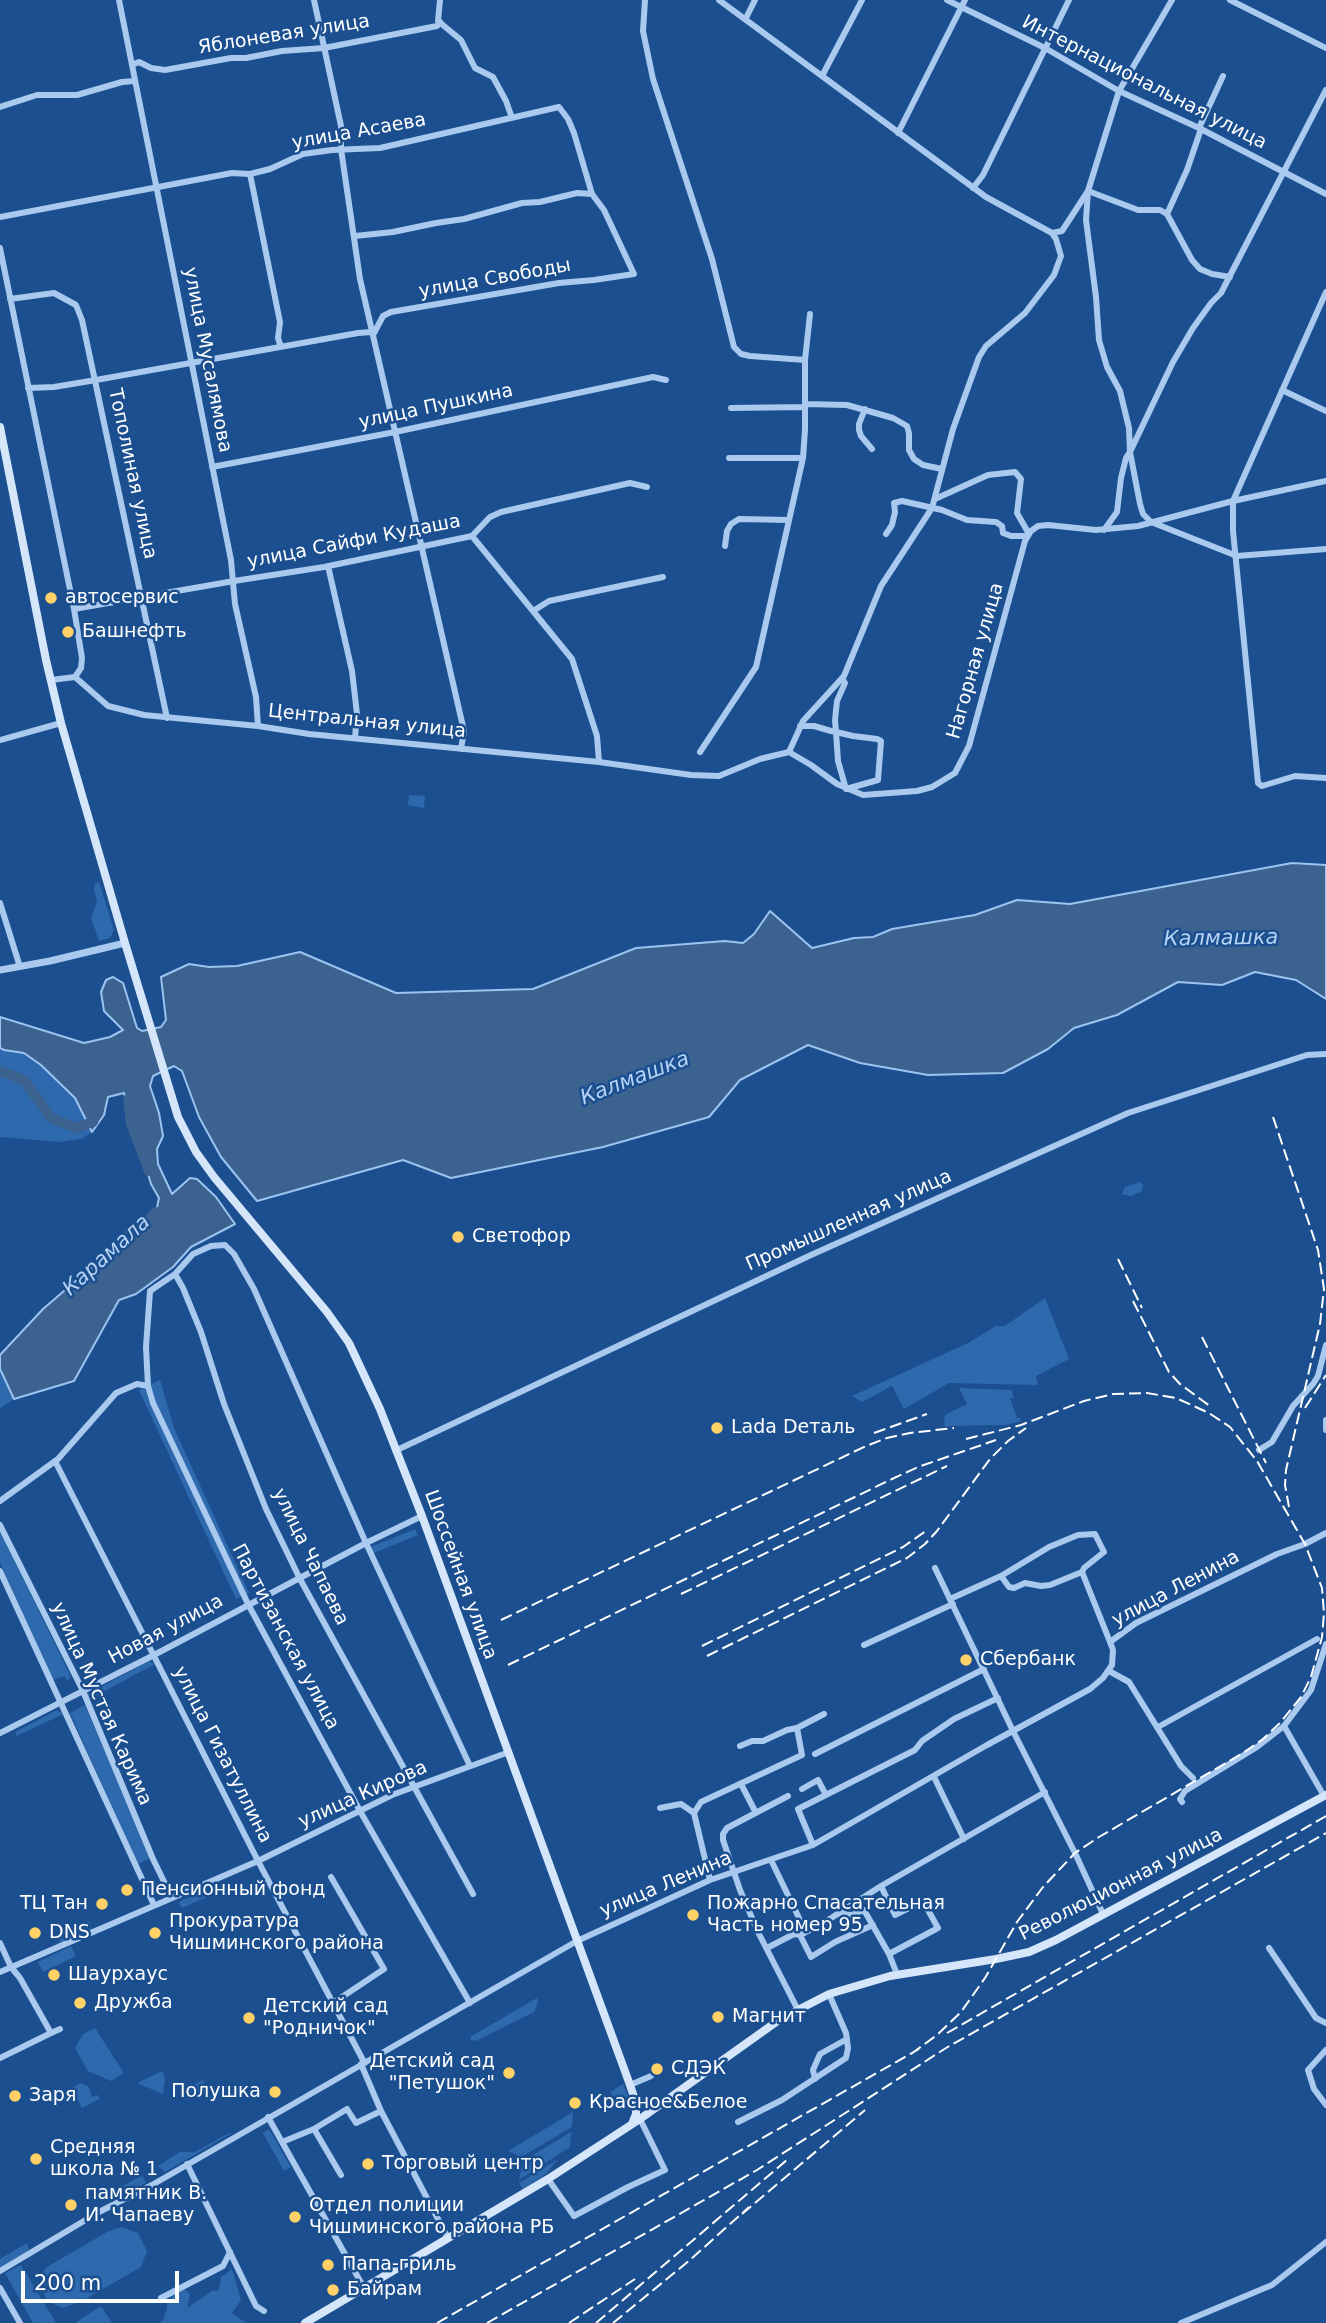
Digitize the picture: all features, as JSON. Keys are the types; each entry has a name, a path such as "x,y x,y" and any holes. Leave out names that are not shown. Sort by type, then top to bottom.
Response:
{"main road":[{"name":"Шоссейная улица","path":"0,427 61,723 182,1126 196,1152 228,1195 327,1312 349,1343 397,1450 509,1752 635,2099 636,2122"},
{"name":"Революционная улица","path":"305,2323 548,2179 636,2122 779,2020 798,2010 829,1994 897,1974 1029,1952 1325,1795"},
{"path":"635,2099 643,2104 659,2106"}],"street":[{"name":"улица Мусалямова","path":"119,0 234,580 235,604 256,697 258,726"},
{"path":"314,0 341,126 341,149 360,279 464,731 461,748"},
{"path":"440,0 438,21 461,40 475,68 492,77 512,118"},
{"path":"645,0 643,31 653,79 712,260 731,339 741,354 806,360"},
{"path":"719,0 973,188 1052,233 1061,256 1054,275 1025,313 986,346 979,357 953,429 932,508 881,586 842,678 800,726 789,752"},
{"path":"746,19 755,0"},
{"path":"822,76 862,0"},
{"name":"Интернациональная улица","path":"947,0 1045,48 1119,91 1326,194"},
{"path":"898,133 965,0"},
{"path":"973,188 983,175 1069,0"},
{"path":"1172,0 1119,91 1088,191 1086,220 1099,340 1127,413 1130,452 1140,504 1143,514 1151,523 1237,556 1326,550"},
{"path":"1230,0 1326,48"},
{"name":"Яблоневая улица","path":"132,65 139,62 151,68 165,70 231,58 324,48 437,26 440,22"},
{"path":"1167,214 1187,170 1200,129 1223,75"},
{"path":"0,107 37,95 77,95 135,81"},
{"path":"1104,530 1117,512 1126,458 1172,362 1193,328 1221,293 1326,90"},
{"name":"улица Асаева","path":"0,217 232,173 250,174 270,169 303,154 380,148 559,107 574,133 592,194"},
{"path":"250,174 280,322 278,338 281,348"},
{"path":"1088,191 1138,210 1160,210 1167,214 1192,261 1200,269 1212,274 1230,276"},
{"path":"1052,233 1062,230 1088,191"},
{"path":"355,236 382,234 464,219 522,203 540,202 577,193 592,194"},
{"name":"улица Свободы","path":"373,334 383,316 391,312 559,283 634,274 604,210 592,194"},
{"path":"0,248 82,658 75,677 51,680"},
{"path":"1326,292 1233,501 1233,531 1258,783 1262,786 1295,776 1326,778"},
{"name":"Тополиная улица","path":"10,299 54,293 76,305 82,320 167,718"},
{"path":"700,752 756,667 803,458 810,314"},
{"path":"28,388 96,380 358,333 373,334"},
{"name":"улица Пушкина","path":"212,467 395,432 653,377 666,380"},
{"path":"1282,390 1326,411"},
{"path":"731,408 834,404 865,409 893,418 907,426 909,450 914,459 923,465 942,469"},
{"path":"865,409 859,430 872,449"},
{"path":"729,458 803,458"},
{"path":"934,499 988,475 1015,472 1021,479 1017,513 1028,537"},
{"path":"1028,537 1038,526 1104,530 1151,523 1233,501 1326,481"},
{"name":"улица Сайфи Кудаша","path":"74,609 328,566 471,536 490,517 501,512 631,484 647,487"},
{"path":"886,534 892,525 894,503 897,501 932,508 967,520 996,522 1002,526 1003,533 1028,537"},
{"path":"724,546 727,531 731,524 739,519 789,520"},
{"path":"471,536 572,659 597,736 599,762"},
{"name":"Нагорная улица","path":"789,752 846,789 863,795 917,791 932,787 955,773 969,746 1028,537"},
{"path":"328,566 352,671 357,714 355,738"},
{"path":"533,611 549,601 663,577"},
{"name":"Центральная улица","path":"75,677 108,706 144,715 599,762 691,775 719,776 760,759 789,752"},
{"path":"800,726 814,726 836,732 877,739 881,741 878,780 846,789 838,761 836,732 835,709 845,683 842,678"},
{"path":"0,740 61,723"},
{"path":"0,903 20,967"},
{"path":"0,970 125,943"},
{"name":"Промышленная улица","path":"397,1450 811,1255 1128,1113 1307,1055 1326,1054"},
{"path":"175,1275 193,1254 211,1245 225,1245 234,1254 254,1289 366,1543 470,1766"},
{"name":"Партизанская улица","path":"175,1275 150,1291 146,1347 148,1386 153,1403 248,1604 360,1811 470,2003"},
{"name":"улица Чапаева","path":"175,1275 201,1332 224,1404 266,1509 300,1579 473,1894"},
{"path":"1259,1450 1272,1442 1293,1406 1313,1384 1318,1376 1326,1345"},
{"path":"0,1501 55,1461 116,1393 137,1384 148,1386"},
{"path":"1326,1420 1326,1430"},
{"name":"улица Гизатуллина","path":"55,1461 333,2003 363,2063 381,2111 448,2238"},
{"name":"Новая улица","path":"0,1732 83,1692 422,1516"},
{"name":"улица Мустая Карима","path":"0,1525 83,1692 148,1848 172,1898"},
{"name":"улица Ленина","path":"0,2271 577,1941 710,1880 813,1845 1090,1689 1110,1671 1110,1642 1147,1618 1326,1533"},
{"path":"864,1645 1001,1576 1049,1547 1078,1535 1095,1534 1104,1552 1082,1572 1050,1585 1025,1583 1014,1588 1009,1587 1001,1576"},
{"path":"935,1568 1103,1914"},
{"name":"улица Мустая Карима","path":"0,1571 154,1905"},
{"path":"1082,1572 1110,1642"},
{"path":"1158,1727 1317,1639"},
{"path":"1182,1802 1180,1799 1185,1791 1257,1747 1284,1726 1311,1690 1326,1644"},
{"path":"815,1754 984,1669"},
{"path":"1110,1671 1129,1682 1181,1766 1193,1778"},
{"path":"813,1845 798,1810 915,1750 922,1741 954,1719 998,1698"},
{"path":"740,1746 752,1741 763,1741 824,1714"},
{"path":"1284,1726 1325,1795"},
{"path":"694,1813 701,1802 802,1755 797,1728"},
{"name":"улица Кирова","path":"0,1972 258,1861 415,1787 509,1752"},
{"path":"934,1777 964,1839"},
{"path":"802,1789 818,1780 826,1795"},
{"path":"741,1784 756,1813"},
{"path":"767,1948 838,1914 881,1886 1045,1792"},
{"path":"788,1796 727,1828 723,1840 733,1872 798,2010"},
{"path":"660,1808 681,1804 694,1813 710,1880"},
{"path":"771,1860 799,1918 801,1934 811,1957 835,1942 873,1925"},
{"path":"331,1877 384,1969 333,2003"},
{"path":"881,1886 895,1915 923,1901 938,1928 889,1954"},
{"path":"838,1914 852,1915 864,1910 897,1974"},
{"path":"0,1943 11,1967 51,2033"},
{"path":"1269,1948 1316,2018 1326,2023"},
{"path":"738,2122 782,2100 846,2059 847,2039 842,2020 829,1994"},
{"path":"0,2059 60,2029"},
{"path":"815,2079 813,2070 821,2054 847,2039"},
{"path":"1326,2050 1308,2070 1314,2089 1326,2105"},
{"path":"630,2085 651,2076"},
{"path":"282,2142 314,2129 347,2109 356,2123 381,2111"},
{"path":"268,2117 364,2288"},
{"path":"548,2179 574,2216 665,2170 636,2122"},
{"path":"314,2129 341,2175"},
{"path":"187,2164 256,2306 264,2311"},
{"path":"1181,2323 1272,2285 1326,2242"},
{"path":"161,2298 223,2266 230,2252"},
{"path":"0,2288 20,2323"}],"shaded area":[{"path":"409,795 425,796 424,808 408,805"},
{"path":"99,882 114,930 110,938 99,941 91,918 97,902 95,884"},
{"path":"0,1048 24,1053 41,1065 75,1098 92,1132 82,1139 58,1142 0,1137"},
{"path":"1140,1182 1143,1185 1142,1191 1131,1196 1122,1194 1125,1187"},
{"path":"1045,1298 1069,1359 1036,1376 1038,1385 949,1383 904,1409 892,1386 862,1402 852,1396 968,1343 996,1326 1005,1326"},
{"path":"0,1369 14,1399 0,1408"},
{"path":"160,1380 174,1428 249,1593 236,1599 139,1390"},
{"path":"959,1388 1011,1390 1014,1398 1010,1398 1017,1418 1021,1421 1006,1425 944,1426 945,1415 967,1404"},
{"path":"415,1529 418,1535 374,1553 371,1547"},
{"path":"0,1531 71,1677 67,1681 65,1676 53,1680 0,1563"},
{"path":"149,1661 155,1664 88,1700 88,1694"},
{"path":"85,1705 151,1858 138,1864 70,1713"},
{"path":"57,1710 63,1714 17,1736 15,1732"},
{"path":"210,1890 213,1894 182,1908 179,1903 182,1900"},
{"path":"90,1921 91,1930 62,1943 59,1941 56,1934"},
{"path":"71,1946 76,1956 43,1972 38,1962"},
{"path":"537,1998 534,2012 476,2041 471,2040 470,2037"},
{"path":"95,2028 124,2073 111,2081 88,2071 75,2048 83,2034"},
{"path":"162,2071 165,2079 163,2094 137,2083"},
{"path":"203,2080 211,2093 179,2092"},
{"path":"80,2083 88,2086 92,2097 98,2095 100,2099 82,2108 72,2088"},
{"path":"623,2084 632,2105 622,2111 610,2092"},
{"path":"573,2112 572,2127 521,2157 508,2151"},
{"path":"269,2129 291,2167 284,2171 263,2133"},
{"path":"571,2132 570,2147 519,2180 523,2161"},
{"path":"232,2133 165,2172 158,2166 180,2152 195,2152"},
{"path":"558,2159 546,2174 523,2189 519,2183"},
{"path":"142,2175 146,2183 127,2193 122,2191 120,2188"},
{"path":"121,2227 138,2233 147,2251 141,2267 84,2300 63,2308 47,2301 41,2286 47,2267 107,2232"},
{"path":"27,2243 29,2250 0,2267 0,2259"},
{"path":"21,2265 56,2323 33,2323 5,2273"},
{"path":"232,2269 241,2300 232,2313 246,2323 158,2323 163,2320 167,2303 176,2292 183,2288 190,2294 187,2308 212,2291 219,2290 221,2277"},
{"path":"101,2306 112,2323 75,2323"}],"water":[{"path":"1292,863 1326,865 1326,999 1296,980 1255,972 1222,985 1178,982 1117,1015 1074,1028 1048,1049 1003,1073 928,1075 860,1063 808,1045 740,1080 709,1117 603,1147 451,1178 403,1160 257,1201 221,1157 199,1117 182,1071 174,1066 153,1076 150,1086 163,1136 157,1149 158,1164 172,1194 190,1178 197,1179 216,1197 235,1224 191,1247 173,1267 136,1294 119,1300 74,1381 14,1399 0,1369 0,1355 43,1309 156,1212 159,1198 151,1184 124,1093 108,1097 104,1115 92,1132 75,1098 41,1065 24,1053 0,1048 0,1017 84,1043 110,1037 123,1030 104,1011 101,992 106,980 113,977 123,983 137,1028 142,1031 161,1027 166,1020 161,977 189,964 209,967 237,966 300,952 396,993 533,989 636,948 725,941 743,943 754,934 770,911 812,948 854,938 873,937 892,929 975,915 1017,900 1070,904"}],"waterway":[{"name":"Калмашка","path":"0,1071 24,1080 51,1118 76,1128 93,1122 96,1114"},
{"name":"Карамала","path":"128,1099 131,1124 149,1171"},
{"name":"Карамала","path":"119,1245 136,1227 156,1212"}],"railway":[{"path":"1273,1117 1318,1250 1324,1289 1320,1324 1286,1470 1285,1485 1289,1507"},
{"path":"1118,1259 1142,1308"},
{"path":"1133,1301 1169,1372 1180,1384 1211,1407"},
{"path":"1202,1337 1266,1463"},
{"path":"1305,1408 1326,1375"},
{"path":"911,2054 937,2035 961,2012 985,1978 1017,1922 1043,1887 1075,1853 1243,1753 1280,1723 1301,1697 1311,1677 1322,1637 1322,1588 1305,1544 1257,1461 1230,1427 1209,1413 1176,1398 1147,1393 1113,1394 1084,1401 1021,1425 966,1439"},
{"path":"874,1433 927,1414"},
{"path":"501,1620 866,1446 910,1433 954,1428"},
{"path":"707,1656 907,1558 937,1531 990,1459 1026,1428"},
{"path":"508,1665 918,1467 996,1440"},
{"path":"681,1594 947,1466"},
{"path":"702,1646 903,1547 926,1531"},
{"path":"947,2033 1326,1816"},
{"path":"487,2323 757,2170 946,2048 1326,1833"},
{"path":"437,2323 919,2049"},
{"path":"742,2214 865,2110"},
{"path":"596,2323 788,2159"},
{"path":"613,2323 749,2207"},
{"path":"569,2323 635,2279"}],"place":[{"name":"автосервис","path":"51,598"},
{"name":"Башнефть","path":"68,632"},
{"name":"Светофор","path":"458,1237"},
{"name":"Lada Dеталь","path":"717,1428"},
{"name":"Сбербанк","path":"966,1660"},
{"name":"Пенсионный фонд","path":"127,1890"},
{"name":"ТЦ Тан","path":"102,1904"},
{"name":"Пожарно Спасательная Часть номер 95","path":"693,1915"},
{"name":"DNS","path":"35,1933"},
{"name":"Прокуратура Чишминского района","path":"155,1933"},
{"name":"Шаурхаус","path":"54,1975"},
{"name":"Дружба","path":"80,2003"},
{"name":"Магнит","path":"718,2017"},
{"name":"Детский сад \"Родничок\"","path":"249,2018"},
{"name":"СДЭК","path":"657,2069"},
{"name":"Детский сад \"Петушок\"","path":"509,2073"},
{"name":"Полушка","path":"275,2092"},
{"name":"Заря","path":"15,2096"},
{"name":"Красное&Белое","path":"575,2103"},
{"name":"Средняя школа № 1","path":"36,2159"},
{"name":"Торговый центр","path":"368,2164"},
{"name":"памятник В. И. Чапаеву","path":"71,2205"},
{"name":"Отдел полиции Чишминского района РБ","path":"295,2217"},
{"name":"Папа-гриль","path":"328,2265"},
{"name":"Байрам","path":"333,2290"}]}
